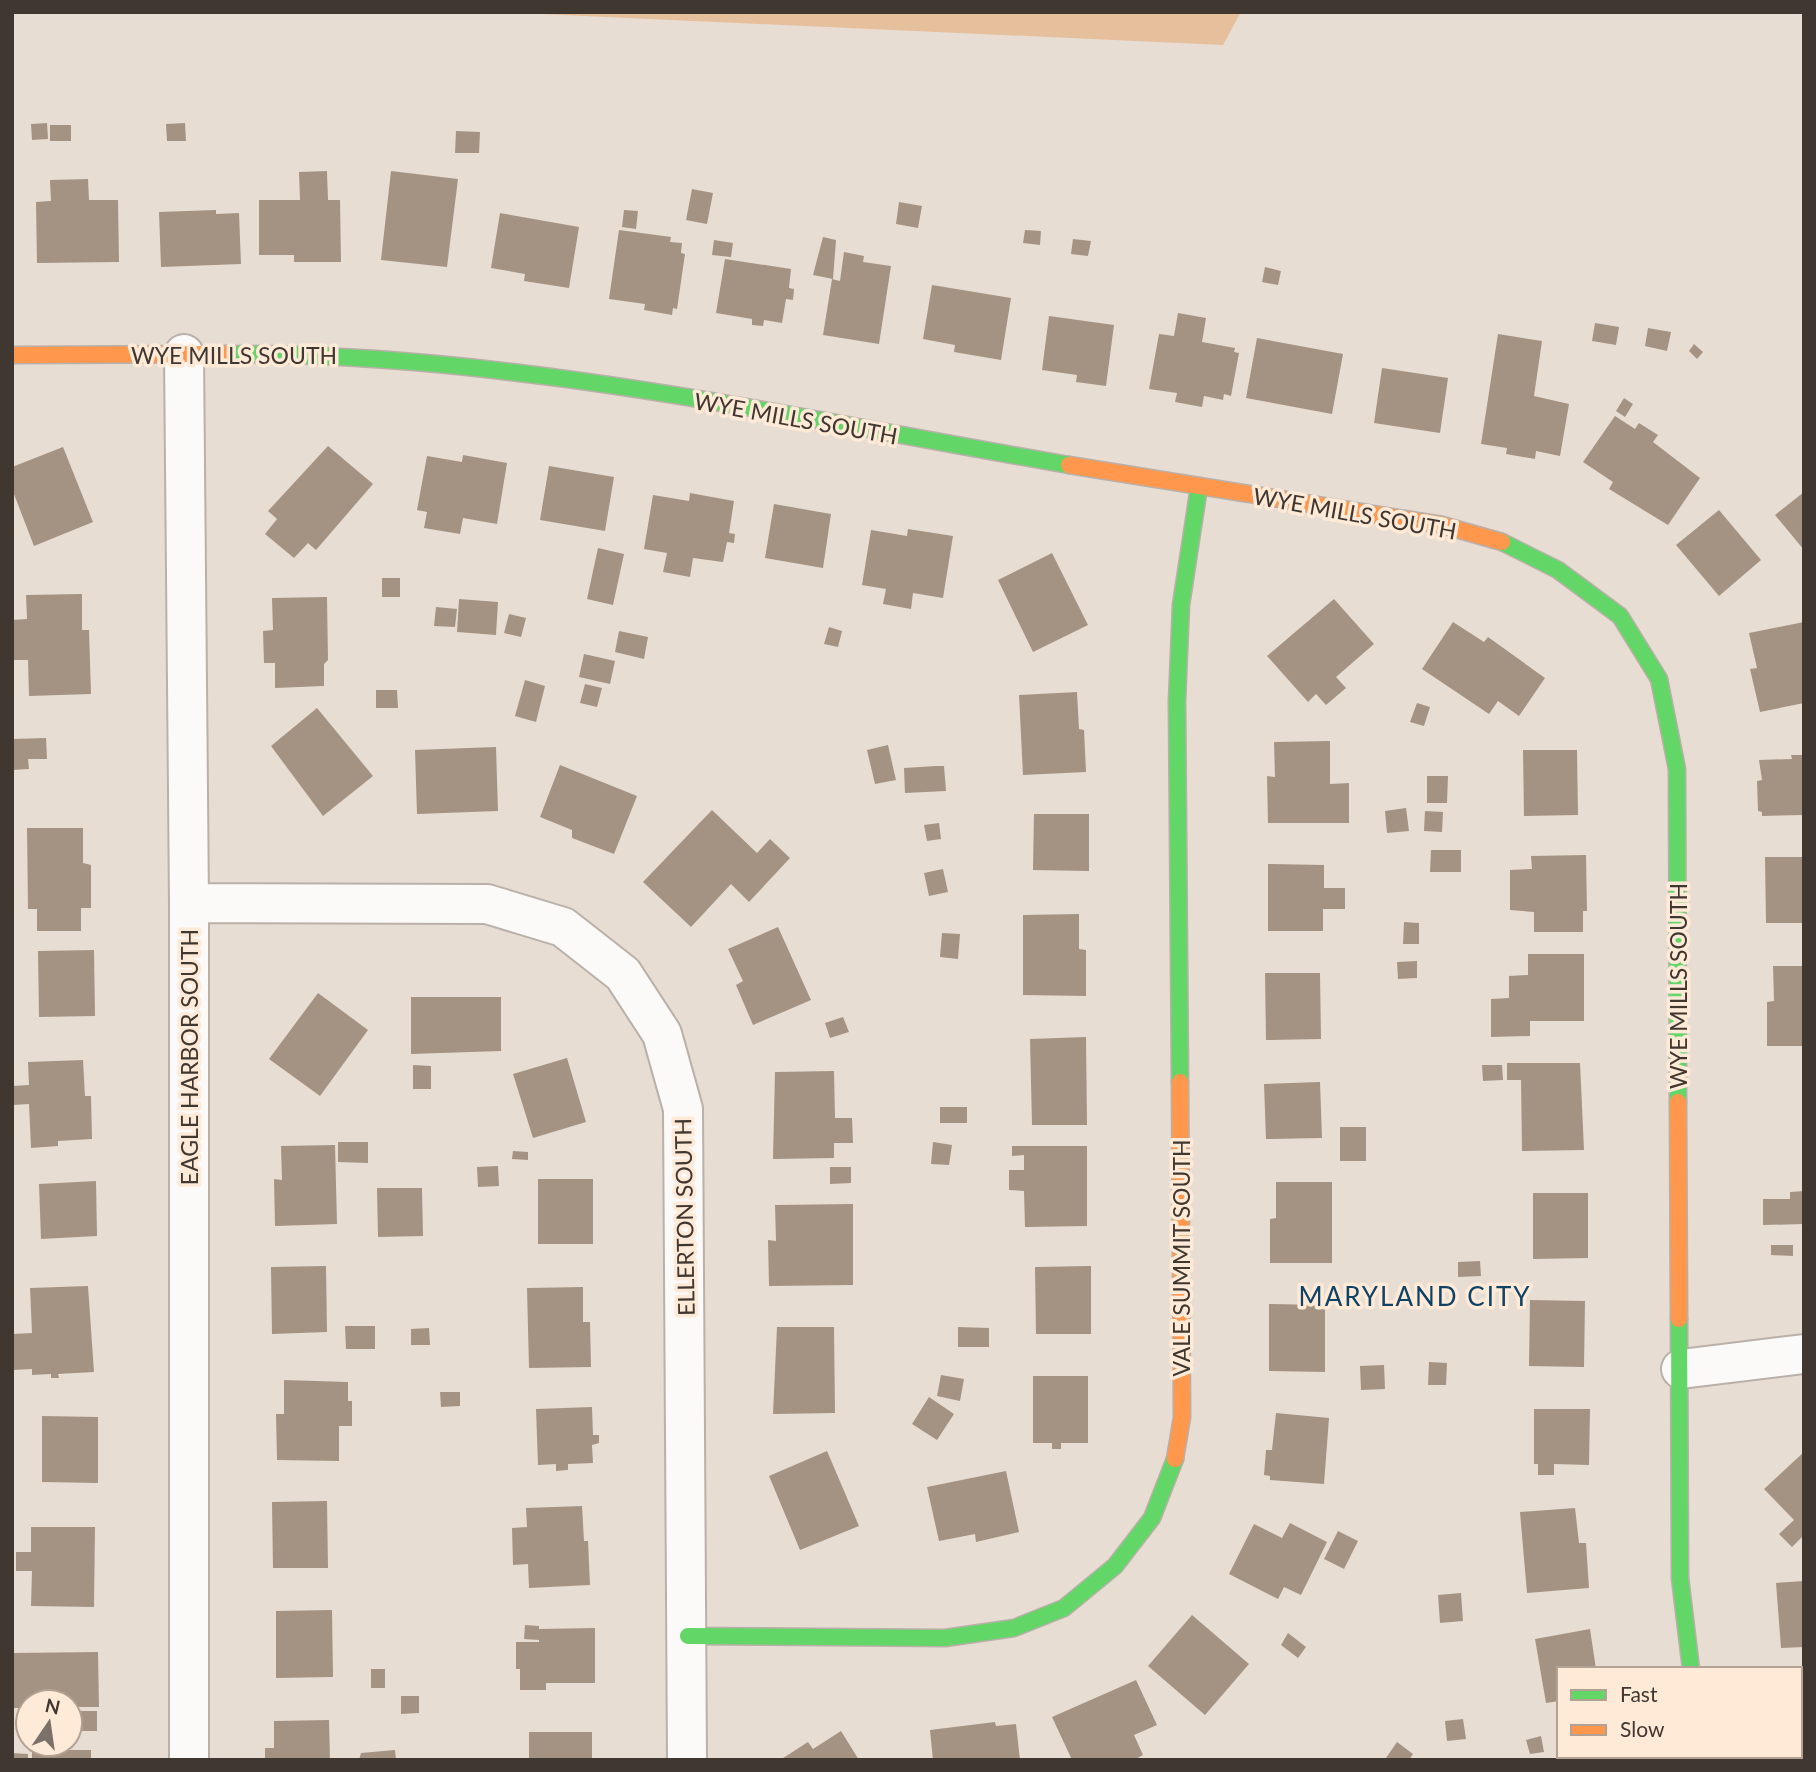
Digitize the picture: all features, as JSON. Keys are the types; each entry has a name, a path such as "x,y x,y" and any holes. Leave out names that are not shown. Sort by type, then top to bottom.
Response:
{"street":[{"name":"EAGLE HARBOR SOUTH","path":"184,354 189,904 189,1760"},
{"name":"WYE MILLS SOUTH","path":"12,355 323,354 530,372 1199,487 1442,525 1499,541 1558,570 1620,616 1660,679 1676,769 1680,1578 1691,1667"},
{"name":"VALE SUMMIT SOUTH","path":"688,1636 945,1639 1014,1628 1065,1608 1115,1566 1152,1518 1174,1467 1182,1417 1177,701 1181,605 1199,487"},
{"name":"ELLERTON SOUTH","path":"189,904 487,904 563,927 623,974 662,1034 683,1109 687,1760"},
{"path":"1681,1369 1804,1354"}],"shaded area":[{"path":"495,12 1241,12 1223,45"}],"building":[{"path":"47,123 48,139 32,140 31,124"},
{"path":"185,123 186,141 167,141 166,124"},
{"path":"50,125 71,125 71,141 50,141"},
{"path":"456,131 480,132 479,153 455,153"},
{"path":"327,171 328,200 340,200 341,262 294,262 294,255 259,255 259,200 300,200 299,172"},
{"path":"391,171 458,179 447,267 381,260"},
{"path":"88,179 89,200 118,200 119,262 37,263 36,202 51,201 50,180"},
{"path":"692,189 713,193 707,224 686,220"},
{"path":"899,202 922,206 918,228 896,224"},
{"path":"216,210 216,214 239,213 241,264 161,267 159,212"},
{"path":"624,210 638,211 636,229 622,227"},
{"path":"500,213 579,227 569,288 524,281 525,274 491,268"},
{"path":"619,230 671,237 670,242 682,243 681,253 685,254 677,309 673,308 672,315 644,310 645,304 609,299"},
{"path":"1025,230 1041,231 1040,245 1023,243"},
{"path":"823,237 836,240 833,279 813,275"},
{"path":"1073,239 1091,241 1088,256 1071,254"},
{"path":"714,240 733,243 731,257 712,255"},
{"path":"844,252 864,256 863,262 891,266 879,344 823,335 832,279 840,281"},
{"path":"725,259 791,269 789,288 794,289 793,300 786,299 782,323 764,320 763,326 752,325 752,319 716,313"},
{"path":"1265,267 1281,271 1278,285 1262,282"},
{"path":"932,285 1011,298 1001,360 954,352 955,345 923,339"},
{"path":"1178,313 1206,318 1202,342 1235,348 1234,352 1239,353 1231,396 1224,394 1223,400 1204,396 1202,407 1175,402 1177,393 1149,389 1159,334 1174,336"},
{"path":"1049,316 1114,325 1106,386 1076,382 1077,375 1042,370"},
{"path":"1595,323 1619,327 1616,345 1592,341"},
{"path":"1648,328 1671,332 1667,351 1645,346"},
{"path":"1498,334 1542,341 1534,396 1569,404 1560,456 1536,451 1535,459 1506,454 1507,448 1481,444"},
{"path":"1257,338 1343,354 1332,414 1246,398"},
{"path":"1694,344 1703,352 1697,359 1689,351"},
{"path":"1382,368 1448,378 1440,433 1374,423"},
{"path":"1624,398 1633,404 1625,417 1616,411"},
{"path":"1615,416 1635,429 1639,423 1658,435 1653,442 1700,478 1668,525 1609,489 1613,482 1583,462"},
{"path":"328,446 373,484 316,550 308,543 294,558 265,534 277,519 268,511"},
{"path":"63,447 93,522 34,546 12,489 12,467"},
{"path":"463,455 507,463 497,524 463,518 460,534 424,528 427,512 417,510 427,456 462,462"},
{"path":"549,466 614,477 605,531 540,520"},
{"path":"1804,492 1804,550 1775,515"},
{"path":"690,493 734,501 729,533 735,534 734,543 727,542 723,562 693,558 690,577 663,572 667,553 644,549 653,495 689,501"},
{"path":"774,504 831,514 823,568 765,558"},
{"path":"1719,510 1761,560 1719,596 1676,545"},
{"path":"908,529 953,536 943,598 913,593 911,609 883,604 886,589 862,585 871,530 907,536"},
{"path":"598,548 624,554 613,605 587,599"},
{"path":"1052,553 1088,625 1033,652 998,580"},
{"path":"382,578 400,578 400,597 382,597"},
{"path":"82,594 82,630 89,630 91,694 29,696 28,660 12,660 12,620 27,619 26,595"},
{"path":"327,597 328,660 324,664 324,686 275,688 275,663 264,663 263,631 273,630 272,598"},
{"path":"459,599 498,602 496,635 457,632"},
{"path":"1334,599 1374,644 1336,677 1346,688 1326,705 1316,694 1308,702 1267,656"},
{"path":"436,607 457,609 455,627 434,626"},
{"path":"509,614 526,618 521,637 504,633"},
{"path":"1453,622 1484,642 1488,637 1545,678 1519,716 1498,701 1489,714 1422,669"},
{"path":"1804,622 1804,703 1760,712 1750,669 1757,668 1749,633"},
{"path":"829,627 842,631 838,647 824,644"},
{"path":"619,631 648,637 644,659 615,652"},
{"path":"584,654 615,661 610,684 579,677"},
{"path":"525,680 545,686 536,722 515,716"},
{"path":"585,684 602,688 597,707 580,703"},
{"path":"376,690 397,690 398,708 376,708"},
{"path":"1077,692 1079,729 1084,730 1086,772 1023,775 1019,695"},
{"path":"1417,703 1430,707 1424,726 1410,722"},
{"path":"317,708 373,776 323,816 271,746"},
{"path":"46,738 47,759 28,759 29,769 12,770 12,739"},
{"path":"1330,741 1330,784 1349,783 1349,823 1268,823 1267,776 1275,777 1274,742"},
{"path":"888,745 896,780 875,784 867,750"},
{"path":"496,747 498,811 417,814 415,750"},
{"path":"1523,750 1577,750 1578,815 1524,816"},
{"path":"1791,755 1802,755 1804,759 1804,815 1762,816 1762,812 1758,811 1757,781 1762,780 1759,760 1792,759"},
{"path":"560,765 637,796 614,854 572,838 572,830 540,817"},
{"path":"944,766 946,791 905,793 904,768"},
{"path":"1427,776 1448,776 1447,803 1427,803"},
{"path":"1406,808 1409,831 1387,833 1385,811"},
{"path":"712,810 757,853 770,839 790,858 749,902 731,884 691,927 643,882"},
{"path":"1425,811 1443,812 1442,832 1424,831"},
{"path":"1034,814 1089,814 1089,871 1033,870"},
{"path":"939,823 941,839 927,841 924,825"},
{"path":"27,828 83,828 83,863 91,865 91,908 81,908 81,931 37,931 37,909 28,909"},
{"path":"1431,850 1461,850 1461,872 1430,872"},
{"path":"1586,855 1587,911 1583,911 1583,932 1534,932 1534,912 1510,910 1510,870 1532,869 1531,856"},
{"path":"1765,857 1804,857 1804,923 1766,923"},
{"path":"1268,864 1324,865 1324,888 1345,888 1345,909 1323,909 1323,931 1268,931"},
{"path":"943,869 948,892 929,896 924,873"},
{"path":"1079,914 1079,949 1086,950 1086,996 1023,995 1023,915"},
{"path":"1404,922 1419,923 1419,944 1403,944"},
{"path":"778,927 811,1000 753,1025 736,985 743,981 728,949"},
{"path":"942,933 960,934 958,959 940,957"},
{"path":"94,950 95,1016 39,1017 38,951"},
{"path":"1528,954 1584,954 1584,1021 1530,1021 1530,1036 1491,1037 1491,999 1509,998 1509,976 1528,975"},
{"path":"1417,961 1417,978 1398,979 1397,962"},
{"path":"1773,966 1804,966 1804,1046 1767,1046 1767,1002 1774,1001"},
{"path":"1265,973 1320,973 1321,1039 1266,1040"},
{"path":"318,993 368,1030 320,1096 269,1059"},
{"path":"411,997 501,997 501,1051 411,1054"},
{"path":"843,1017 849,1032 830,1038 825,1023"},
{"path":"1086,1037 1087,1125 1032,1125 1030,1039"},
{"path":"567,1058 586,1122 533,1138 513,1074"},
{"path":"83,1060 85,1096 91,1096 92,1139 58,1141 58,1146 31,1148 29,1104 13,1105 12,1086 29,1085 28,1062"},
{"path":"1507,1063 1580,1063 1584,1150 1522,1151 1521,1080 1507,1080"},
{"path":"413,1065 431,1066 431,1089 413,1089"},
{"path":"1482,1065 1502,1065 1503,1080 1483,1081"},
{"path":"834,1071 835,1118 852,1118 853,1143 834,1143 834,1158 773,1159 775,1072"},
{"path":"1320,1082 1322,1138 1266,1139 1264,1084"},
{"path":"940,1107 967,1107 967,1123 940,1123"},
{"path":"1340,1127 1366,1127 1366,1161 1340,1161"},
{"path":"338,1142 368,1142 368,1163 338,1162"},
{"path":"933,1142 952,1145 949,1165 931,1164"},
{"path":"335,1145 337,1224 275,1226 274,1179 282,1180 281,1146"},
{"path":"1012,1146 1087,1146 1087,1226 1025,1227 1024,1191 1009,1190 1009,1170 1024,1170 1024,1155 1012,1156"},
{"path":"513,1151 528,1152 528,1160 512,1159"},
{"path":"498,1166 499,1186 478,1187 477,1167"},
{"path":"830,1167 851,1167 851,1183 830,1184"},
{"path":"538,1179 593,1179 593,1244 538,1244"},
{"path":"96,1181 97,1236 41,1239 39,1184"},
{"path":"1276,1182 1332,1182 1332,1263 1270,1263 1270,1219 1276,1218"},
{"path":"377,1188 422,1188 423,1236 378,1237"},
{"path":"1804,1191 1804,1224 1763,1225 1763,1199 1790,1199 1790,1192"},
{"path":"1533,1193 1588,1193 1588,1258 1533,1259"},
{"path":"853,1204 853,1285 769,1286 768,1240 776,1241 775,1205"},
{"path":"1771,1245 1793,1245 1793,1256 1771,1255"},
{"path":"1480,1261 1481,1276 1458,1277 1458,1262"},
{"path":"326,1266 327,1332 272,1334 271,1267"},
{"path":"1091,1266 1091,1334 1036,1334 1035,1267"},
{"path":"88,1286 94,1372 58,1374 59,1378 51,1378 51,1374 32,1375 32,1369 12,1370 12,1334 32,1333 30,1288"},
{"path":"583,1287 583,1322 590,1322 591,1367 529,1368 527,1288"},
{"path":"1530,1300 1585,1301 1584,1367 1529,1366"},
{"path":"1269,1304 1325,1305 1325,1372 1269,1371"},
{"path":"345,1326 375,1326 375,1349 346,1349"},
{"path":"777,1327 834,1327 835,1413 773,1414"},
{"path":"958,1327 989,1328 989,1347 958,1347"},
{"path":"429,1328 430,1345 411,1345 411,1329"},
{"path":"1429,1362 1447,1363 1446,1385 1428,1385"},
{"path":"1384,1365 1385,1389 1361,1390 1360,1366"},
{"path":"941,1375 964,1379 960,1401 937,1396"},
{"path":"1033,1376 1088,1376 1088,1443 1061,1443 1061,1449 1052,1449 1052,1443 1033,1443"},
{"path":"284,1380 348,1382 348,1401 352,1401 352,1426 339,1426 339,1461 277,1460 276,1414 284,1414"},
{"path":"440,1392 460,1392 460,1406 441,1407"},
{"path":"929,1397 954,1414 937,1440 912,1424"},
{"path":"592,1407 593,1435 599,1435 599,1443 592,1445 593,1463 568,1464 568,1470 556,1471 556,1464 538,1465 536,1409"},
{"path":"1534,1409 1590,1409 1589,1465 1554,1464 1554,1475 1538,1475 1538,1464 1534,1464"},
{"path":"1276,1413 1329,1418 1324,1484 1270,1480 1270,1476 1264,1475 1266,1450 1272,1450"},
{"path":"42,1416 98,1417 98,1483 42,1482"},
{"path":"827,1451 859,1526 800,1550 769,1476"},
{"path":"1804,1452 1804,1535 1792,1547 1779,1534 1794,1520 1764,1489"},
{"path":"1006,1471 1019,1532 976,1542 975,1534 939,1541 927,1487"},
{"path":"327,1501 328,1568 273,1568 272,1502"},
{"path":"582,1506 584,1541 588,1541 590,1585 529,1588 528,1564 513,1565 512,1528 527,1527 526,1508"},
{"path":"1575,1508 1579,1543 1586,1543 1589,1588 1527,1593 1520,1512"},
{"path":"1290,1523 1327,1542 1301,1595 1284,1587 1278,1599 1229,1574 1254,1524 1282,1538"},
{"path":"31,1527 95,1527 94,1607 31,1606 32,1571 16,1571 16,1552 31,1552"},
{"path":"1338,1531 1358,1541 1344,1569 1324,1559"},
{"path":"1804,1581 1804,1647 1781,1648 1776,1583"},
{"path":"1461,1593 1463,1621 1440,1623 1438,1595"},
{"path":"332,1610 333,1677 276,1678 276,1611"},
{"path":"1192,1615 1249,1664 1205,1715 1148,1666"},
{"path":"525,1625 539,1626 539,1629 595,1628 595,1683 546,1683 546,1690 520,1690 520,1669 516,1669 516,1642 539,1642 524,1639"},
{"path":"1590,1629 1596,1667 1557,1667 1557,1701 1546,1703 1535,1639"},
{"path":"1288,1633 1306,1647 1298,1658 1281,1645"},
{"path":"98,1652 99,1707 84,1707 84,1688 14,1688 12,1708 12,1653"},
{"path":"371,1669 385,1669 385,1688 371,1688"},
{"path":"1136,1680 1157,1725 1134,1735 1143,1755 1134,1760 1072,1760 1052,1717"},
{"path":"401,1696 419,1696 419,1713 401,1714"},
{"path":"84,1711 97,1711 97,1731 84,1731"},
{"path":"1463,1719 1466,1739 1447,1741 1445,1721"},
{"path":"329,1720 330,1760 265,1760 265,1748 274,1748 274,1721"},
{"path":"995,1722 996,1726 1016,1724 1020,1760 933,1760 930,1730"},
{"path":"841,1731 859,1760 780,1760 808,1742 813,1749"},
{"path":"529,1732 592,1732 592,1760 529,1760"},
{"path":"1541,1736 1544,1752 1530,1754 1526,1740"},
{"path":"1397,1742 1413,1754 1409,1760 1386,1758"},
{"path":"84,1750 91,1750 91,1760 32,1760 84,1758"},
{"path":"395,1750 396,1760 359,1760 361,1753"},
{"path":"12,1753 14,1758 28,1758 28,1760 12,1760"}],"traffic: fast":[{"path":"226,354 438,364 544,376 649,391 1069,465"},
{"path":"1180,1082 1177,701 1181,605 1199,487"},
{"path":"1502,542 1558,570 1620,616 1659,679 1677,769 1678,1102"},
{"path":"1679,1319 1680,1578 1691,1667"},
{"path":"688,1636 945,1638 1014,1628 1064,1608 1115,1566 1152,1518 1175,1459"}],"traffic: slow":[{"path":"12,355 226,354"},
{"path":"1069,465 1442,525 1502,542"},
{"path":"1175,1459 1182,1417 1180,1082"},
{"path":"1678,1102 1679,1319"}],"district":[{"name":"MARYLAND CITY","path":"1415,1296"}]}
